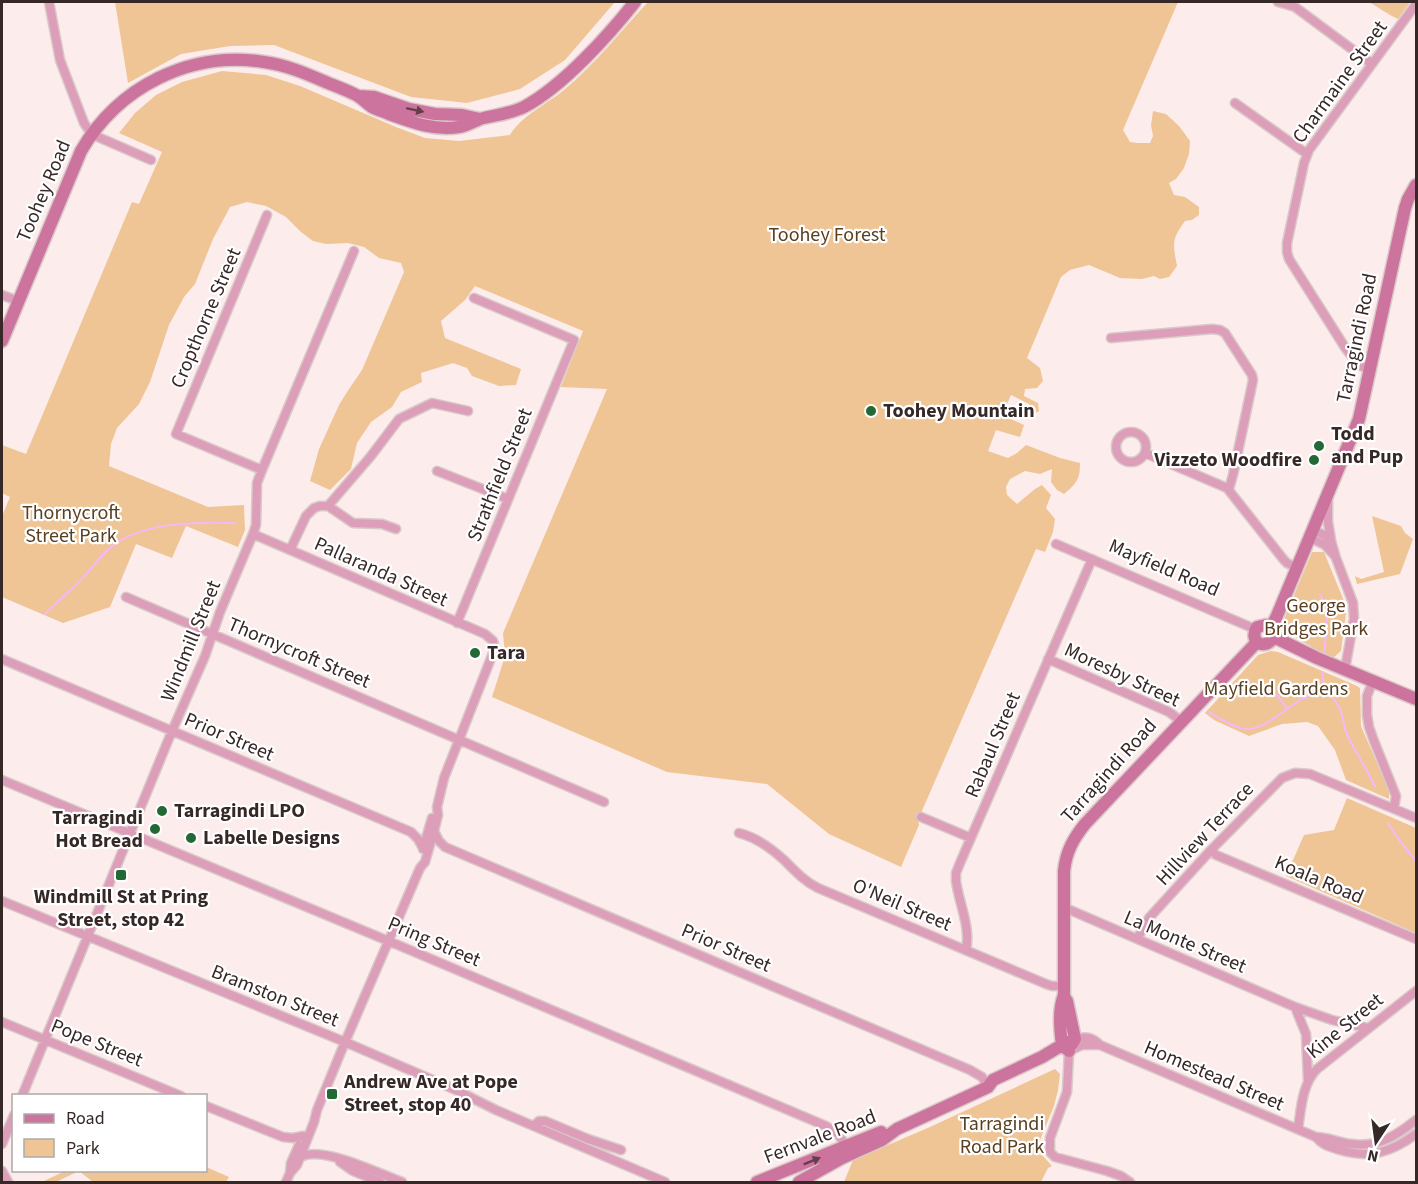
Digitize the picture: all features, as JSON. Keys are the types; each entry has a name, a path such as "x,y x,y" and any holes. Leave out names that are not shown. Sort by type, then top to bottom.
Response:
{"street":[{"path":"49,2 60,60 87,128 92,133 151,160"},
{"name":"Toohey Road","path":"2,341 81,151 92,133 113,109 141,86 168,73 198,63 222,59 264,62 302,72 358,96 374,97 409,109 435,114 462,115 481,119 502,115 523,107 546,92 570,72 618,24 635,2"},
{"path":"1278,2 1295,6 1372,64"},
{"name":"Charmaine Street","path":"1370,369 1359,365 1346,349 1289,259 1287,243 1307,154 1416,4"},
{"path":"1235,103 1307,154"},
{"name":"Tarragindi Road","path":"1272,632 1358,423 1405,208 1416,185"},
{"name":"Cropthorne Street","path":"262,470 176,434 267,215"},
{"name":"Windmill Street","path":"22,1094 205,656 253,534 256,525 256,491 262,470 354,251"},
{"path":"2,295 18,301"},
{"name":"Strathfield Street","path":"457,623 574,340 474,298"},
{"path":"1111,338 1212,329 1225,333 1253,380 1229,489"},
{"path":"328,506 399,419 432,403 468,411"},
{"path":"1145,453 1229,489 1284,560 1297,568"},
{"path":"437,471 508,499"},
{"path":"1328,495 1331,541 1354,610 1345,669"},
{"path":"290,550 306,516 320,506 328,506 353,523 382,524 396,529"},
{"name":"Pallaranda Street","path":"253,534 489,636 494,641 494,652 459,740"},
{"path":"1312,534 1324,535 1331,541"},
{"path":"1312,534 1336,558"},
{"name":"Mayfield Road","path":"1056,544 1256,635"},
{"name":"Rabaul Street","path":"966,950 967,931 956,881 960,863 1092,559"},
{"name":"Thornycroft Street","path":"126,597 604,802"},
{"path":"1272,632 1272,640 1267,644 1260,644 1256,635 1263,625 1317,658 1416,699"},
{"name":"Tarragindi Road","path":"1065,1048 1061,1002 1063,907 1065,860 1072,841 1085,824 1181,722 1256,635"},
{"name":"Prior Street","path":"2,659 411,832"},
{"name":"Moresby Street","path":"1048,659 1169,711 1181,722"},
{"path":"1373,681 1367,696 1367,715 1374,741 1396,796 1394,808 1416,818"},
{"path":"286,1182 291,1163 298,1155 306,1137 309,1120 317,1110 388,940 420,868 425,862 426,850 438,815 437,807 444,778 459,740"},
{"name":"Hillview Terrace","path":"1137,939 1149,918 1211,850 1282,778 1295,773 1310,774 1394,808"},
{"name":"Pring Street","path":"2,780 388,940 826,1126 838,1134 846,1146"},
{"path":"921,817 971,838"},
{"path":"411,832 432,830"},
{"path":"432,830 445,847"},
{"path":"411,832 426,850"},
{"name":"O'Neil Street","path":"739,833 753,838 779,855 808,883 1063,990"},
{"path":"426,850 445,847"},
{"name":"Prior Street","path":"445,847 970,1070 982,1077 988,1087"},
{"name":"Koala Road","path":"1211,850 1216,855 1416,939"},
{"name":"Bramston Street","path":"2,901 345,1042 665,1182"},
{"name":"La Monte Street","path":"1063,907 1294,1007 1332,1020 1368,1028"},
{"name":"Tarragindi Road","path":"1063,990 1075,1039"},
{"name":"Kine Street","path":"1298,1130 1308,1080 1317,1069 1416,991"},
{"path":"1294,1007 1306,1034 1308,1080"},
{"name":"Pope Street","path":"2,1022 179,1094"},
{"name":"Homestead Street","path":"1075,1039 1089,1037 1100,1045 1316,1137 1326,1137 1353,1144 1373,1144 1392,1137 1416,1120"},
{"path":"1065,1048 1075,1039"},
{"path":"1065,1048 1100,1045"},
{"path":"1065,1048 1067,1092 1050,1138 1050,1152 1054,1157 1117,1174 1130,1182"},
{"name":"Fernvale Road","path":"799,1182 842,1158 882,1140 897,1129 988,1087 998,1086 1022,1076 1065,1048"},
{"path":"207,1106 283,1137 306,1137"},
{"path":"2,1144 12,1120"},
{"name":"Bramston Street","path":"534,1126 539,1120 621,1150"},
{"name":"Fernvale Road","path":"757,1182 878,1133 897,1129"},
{"name":"Homestead Street","path":"1316,1137 1322,1144 1357,1154 1370,1154 1392,1149 1416,1134"},
{"path":"283,1137 298,1155"},
{"path":"306,1137 320,1153"},
{"path":"298,1155 320,1153 354,1162 402,1182"},
{"path":"335,1158 353,1171 380,1182"},
{"path":"2,1171 8,1182"}],"green space":[{"path":"115,2 615,2 565,60 520,89 467,103 411,97 274,45 230,46 181,54 128,83"},
{"name":"Toohey Forest","path":"648,2 1178,2 1123,130 1130,142 1150,143 1153,136 1151,125 1153,111 1166,114 1179,126 1190,141 1189,154 1184,168 1176,179 1169,183 1174,195 1185,197 1199,207 1199,215 1192,220 1185,221 1177,233 1174,247 1177,266 1169,277 1160,279 1154,276 1142,279 1120,278 1089,265 1070,270 1061,277 1027,358 1040,368 1043,381 1037,388 1025,389 1024,396 1038,403 1039,411 1034,414 1028,412 1029,404 1011,395 1002,415 1024,425 1020,437 996,430 988,451 1008,458 1026,445 1080,463 1078,477 1075,484 1064,494 1057,490 1051,482 1052,469 1040,474 1025,471 1010,479 1006,487 1007,495 1017,504 1042,485 1051,495 1046,508 1055,519 1053,532 1045,552 1036,549 918,820 919,825 901,867 829,834 767,784 667,772 492,697 505,656 503,633 607,389 561,387 583,331 475,286 465,300 441,321 445,338 521,369 516,385 499,386 472,376 467,368 453,363 421,373 422,382 401,392 392,407 371,422 357,443 351,469 330,490 310,481 319,449 339,405 362,370 404,272 401,263 379,258 364,247 348,243 326,244 313,241 286,217 266,206 247,202 230,207 213,239 195,284 184,297 169,325 150,382 139,404 117,428 111,444 109,466 208,507 244,505 245,530 238,547 186,526 172,558 136,544 110,607 63,623 2,597 2,516 10,497 2,493 2,445 26,454 132,202 139,204 162,152 119,133 135,113 156,95 182,82 222,71 266,75 300,86 425,138 459,141 510,135 527,116 564,90 586,69"},
{"path":"1369,2 1410,2 1398,19"},
{"path":"1372,516 1401,526 1405,533 1413,539 1400,574 1357,584 1355,576 1361,579 1384,572"},
{"name":"George Bridges Park","path":"1312,552 1324,552 1346,606 1341,651 1334,657 1328,657 1285,631 1285,617"},
{"name":"Mayfield Gardens","path":"1271,651 1360,688 1361,726 1389,791 1389,799 1346,780 1335,750 1318,726 1307,722 1282,724 1249,736 1214,720 1205,713 1258,655"},
{"path":"1347,798 1416,828 1416,933 1286,876 1304,835 1334,830"},
{"name":"Tarragindi Road Park","path":"1055,1069 1060,1074 1058,1090 1040,1140 1042,1155 1052,1166 1048,1168 1041,1182 844,1182 853,1160"},
{"path":"207,1167 229,1177 226,1182 93,1182 80,1172 207,1172"},
{"path":"63,1172 77,1172 56,1182 42,1182"}],"waterway":[{"path":"45,614 82,579 105,553 121,540 162,526 235,523"},
{"path":"1320,594 1327,630 1324,652"},
{"path":"1323,672 1324,688 1340,708 1346,732 1375,787"},
{"path":"1235,684 1265,688 1276,695 1286,708"},
{"path":"1209,712 1235,726 1251,729 1266,723 1302,699 1324,689"},
{"path":"1388,823 1416,861"}],"place":[{"name":"Toohey Mountain","path":"871,411"},
{"name":"Todd and Pup","path":"1319,446"},
{"name":"Vizzeto Woodfire","path":"1314,460"},
{"name":"Tara","path":"475,653"},
{"name":"Tarragindi LPO","path":"162,811"},
{"name":"Tarragindi Hot Bread","path":"155,829"},
{"name":"Labelle Designs","path":"191,838"},
{"name":"Windmill St at Pring Street, stop 42","path":"121,875"},
{"name":"Andrew Ave at Pope Street, stop 40","path":"332,1094"}],"park label":[{"name":"Thornycroft Street Park","path":"71,524"}]}
